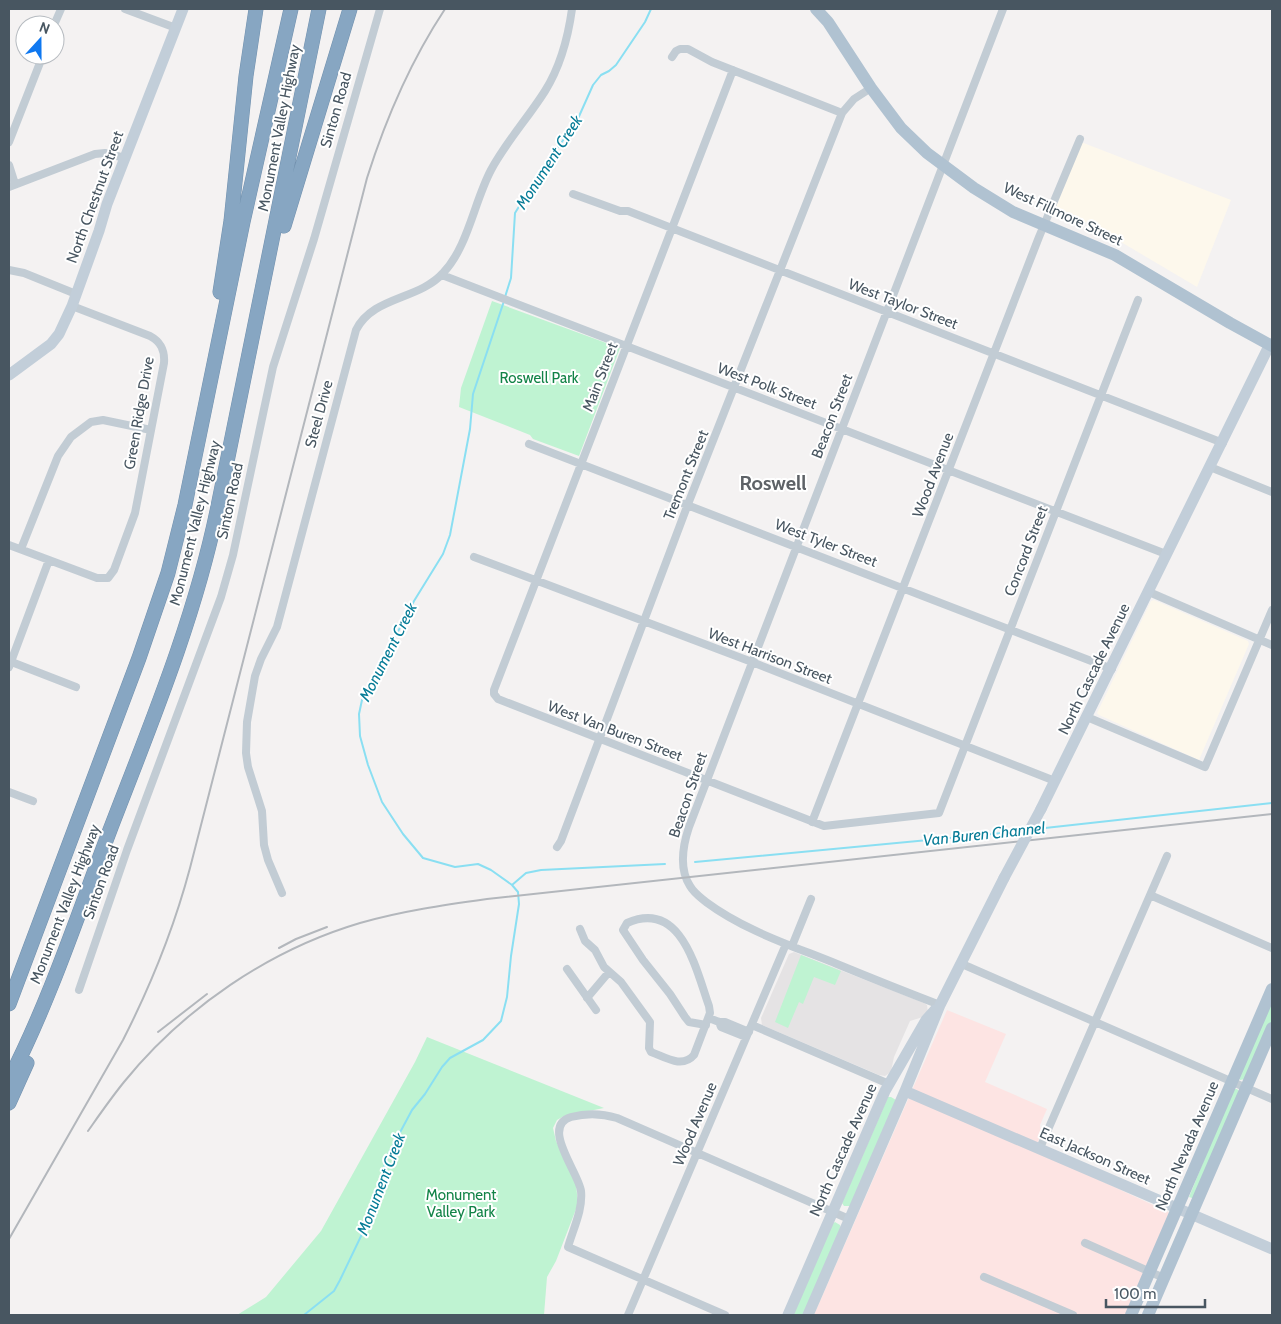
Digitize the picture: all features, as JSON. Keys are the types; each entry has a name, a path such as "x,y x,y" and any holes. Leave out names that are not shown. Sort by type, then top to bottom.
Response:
{"highway":[{"path":"212,375 218,304 256,9"},
{"name":"Monument Valley Highway","path":"9,1004 159,603 186,506 246,212 291,9"},
{"name":"Monument Valley Highway","path":"9,1080 53,983 194,601 216,516 319,9"},
{"path":"263,289 350,9"},
{"path":"9,987 36,934"},
{"path":"9,1103 30,1054 53,983"}],"main road":[{"name":"North Chestnut Street","path":"9,376 56,339 72,306 125,158 183,9"},
{"name":"West Fillmore Street","path":"816,9 828,22 871,88 902,128 943,166 991,200 1012,212 1115,255 1230,323 1272,345"},
{"name":"North Cascade Avenue","path":"808,1315 940,1005 1112,669 1166,554 1272,345"},
{"name":"North Nevada Avenue","path":"1131,1315 1272,989"},
{"name":"North Cascade Avenue","path":"788,1315 889,1084 926,1020 940,1005"},
{"name":"North Nevada Avenue","path":"1148,1315 1272,1028"},
{"path":"905,1091 903,1075 918,1034"},
{"name":"East Jackson Street","path":"905,1091 1272,1249"}],"street":[{"path":"125,9 176,28"},
{"name":"Sinton Road","path":"79,990 127,850 224,588 273,367 316,232 380,9"},
{"name":"Steel Drive","path":"282,893 268,860 264,845 262,811 248,768 246,753 247,722 255,676 277,627 356,330 363,318 373,310 418,289 442,275 459,250 485,182 497,159 539,101 552,79 565,45 572,9"},
{"name":"Beacon Street","path":"789,945 733,919 713,907 693,891 688,884 684,871 684,846 706,781 1003,9"},
{"path":"672,57 680,49 688,49 712,62 842,113 854,99 871,88"},
{"path":"9,142 39,65"},
{"name":"Main Street","path":"494,694 536,580 733,70"},
{"name":"Tremont Street","path":"557,847 561,841 688,504 842,113"},
{"name":"Wood Avenue","path":"812,822 1044,225 1080,139"},
{"path":"9,165 12,186 95,154 105,153 125,158"},
{"name":"West Taylor Street","path":"573,194 620,211 628,211 1223,442"},
{"path":"799,278 802,269"},
{"path":"9,274 9,270 24,274 76,294"},
{"name":"West Polk Street","path":"442,275 1166,554"},
{"name":"Concord Street","path":"939,813 1138,300"},
{"name":"Green Ridge Drive","path":"49,560 97,578 108,578 114,570 135,513 164,363 162,347 150,336 72,306"},
{"path":"21,550 58,456 71,438 85,426 96,420 151,430"},
{"name":"West Tyler Street","path":"529,444 1112,669"},
{"path":"1210,467 1272,492"},
{"path":"9,545 49,560 9,663 76,687"},
{"name":"West Harrison Street","path":"474,557 752,662 1055,781"},
{"path":"1148,592 1272,645"},
{"path":"1087,717 1205,767 1272,610"},
{"name":"West Van Buren Street","path":"494,694 498,700 824,826 939,813"},
{"path":"9,792 33,801"},
{"path":"1040,1148 1167,856"},
{"path":"1150,895 1272,948"},
{"name":"Wood Avenue","path":"628,1315 749,1031 811,899"},
{"path":"580,929 585,941 595,950 609,972 621,982 650,1022 649,1048 651,1052 678,1062 686,1062 694,1056 707,1021 710,1014 709,1006 687,944 677,931 664,923 652,919 627,923 624,926 625,934 689,1022 707,1021 718,1022 722,1027 749,1031 889,1084"},
{"path":"789,945 940,1005"},
{"path":"962,964 1272,1099"},
{"path":"567,969 596,1010"},
{"path":"587,998 609,972"},
{"path":"725,1315 568,1247 580,1209 581,1194 578,1180 560,1140 559,1127 564,1120 574,1116 590,1114 608,1115 849,1219"},
{"path":"1085,1243 1164,1278"},
{"path":"984,1277 1073,1315"}],"shaded area":[{"path":"1081,142 1231,200 1197,287 1121,242 1103,229 1055,210"},
{"path":"1154,600 1248,641 1249,644 1199,760 1097,713 1151,601"},
{"path":"794,952 927,1005 928,1013 923,1017 910,1021 894,1057 891,1071 888,1074 885,1076 879,1075 762,1025 761,1018 789,954"},
{"path":"947,1010 1006,1034 985,1082 1047,1109 1040,1125 1041,1134 1035,1150 1169,1213 1125,1315 814,1315"}],"green space":[{"name":"Roswell Park","path":"492,301 620,348 579,456 533,439 530,435 459,407 461,388"},
{"path":"801,955 841,971 835,985 814,977 803,1004 799,1002 788,1028 775,1022"},
{"path":"1272,996 1272,1021 1246,1079 1240,1080 1239,1078"},
{"name":"Monument Valley Park","path":"427,1037 604,1108 564,1116 557,1120 553,1128 556,1141 576,1184 578,1204 556,1261 547,1277 544,1315 237,1315 266,1297 321,1231"},
{"path":"1233,1089 1239,1091 1195,1199 1189,1197"},
{"path":"888,1097 896,1100 850,1206 844,1206 842,1203"},
{"path":"835,1222 841,1228 803,1315 792,1315 832,1224"}],"waterway":[{"name":"Monument Creek","path":"505,297 511,278 515,213 546,163 576,123 593,85 601,75 616,65 645,22 651,9"},
{"name":"Monument Creek","path":"304,1315 334,1291 340,1280 374,1209 389,1153 412,1110 450,1058 483,1040 501,1021 507,997 519,904 518,892 512,885 491,870 478,864 455,867 423,858 403,834 382,802 368,765 360,736 359,714 362,700 414,601 443,554 450,535 470,429 473,394 504,301"},
{"name":"Van Buren Channel","path":"1036,829 1272,803"},
{"name":"Van Buren Channel","path":"695,862 1024,831"},
{"name":"Van Buren Channel","path":"512,885 526,873 541,870 665,864"}],"railway":[{"path":"9,1239 123,1040 143,998 169,934 190,868 367,178 382,134 400,91 421,49 445,9"},
{"path":"88,1131 119,1088 148,1055 201,1006 230,985 293,949 360,923 423,909 487,899 1272,814"},
{"path":"279,948 327,927"},
{"path":"158,1032 207,994"}],"district":[{"name":"Roswell","path":"773,483"}]}
